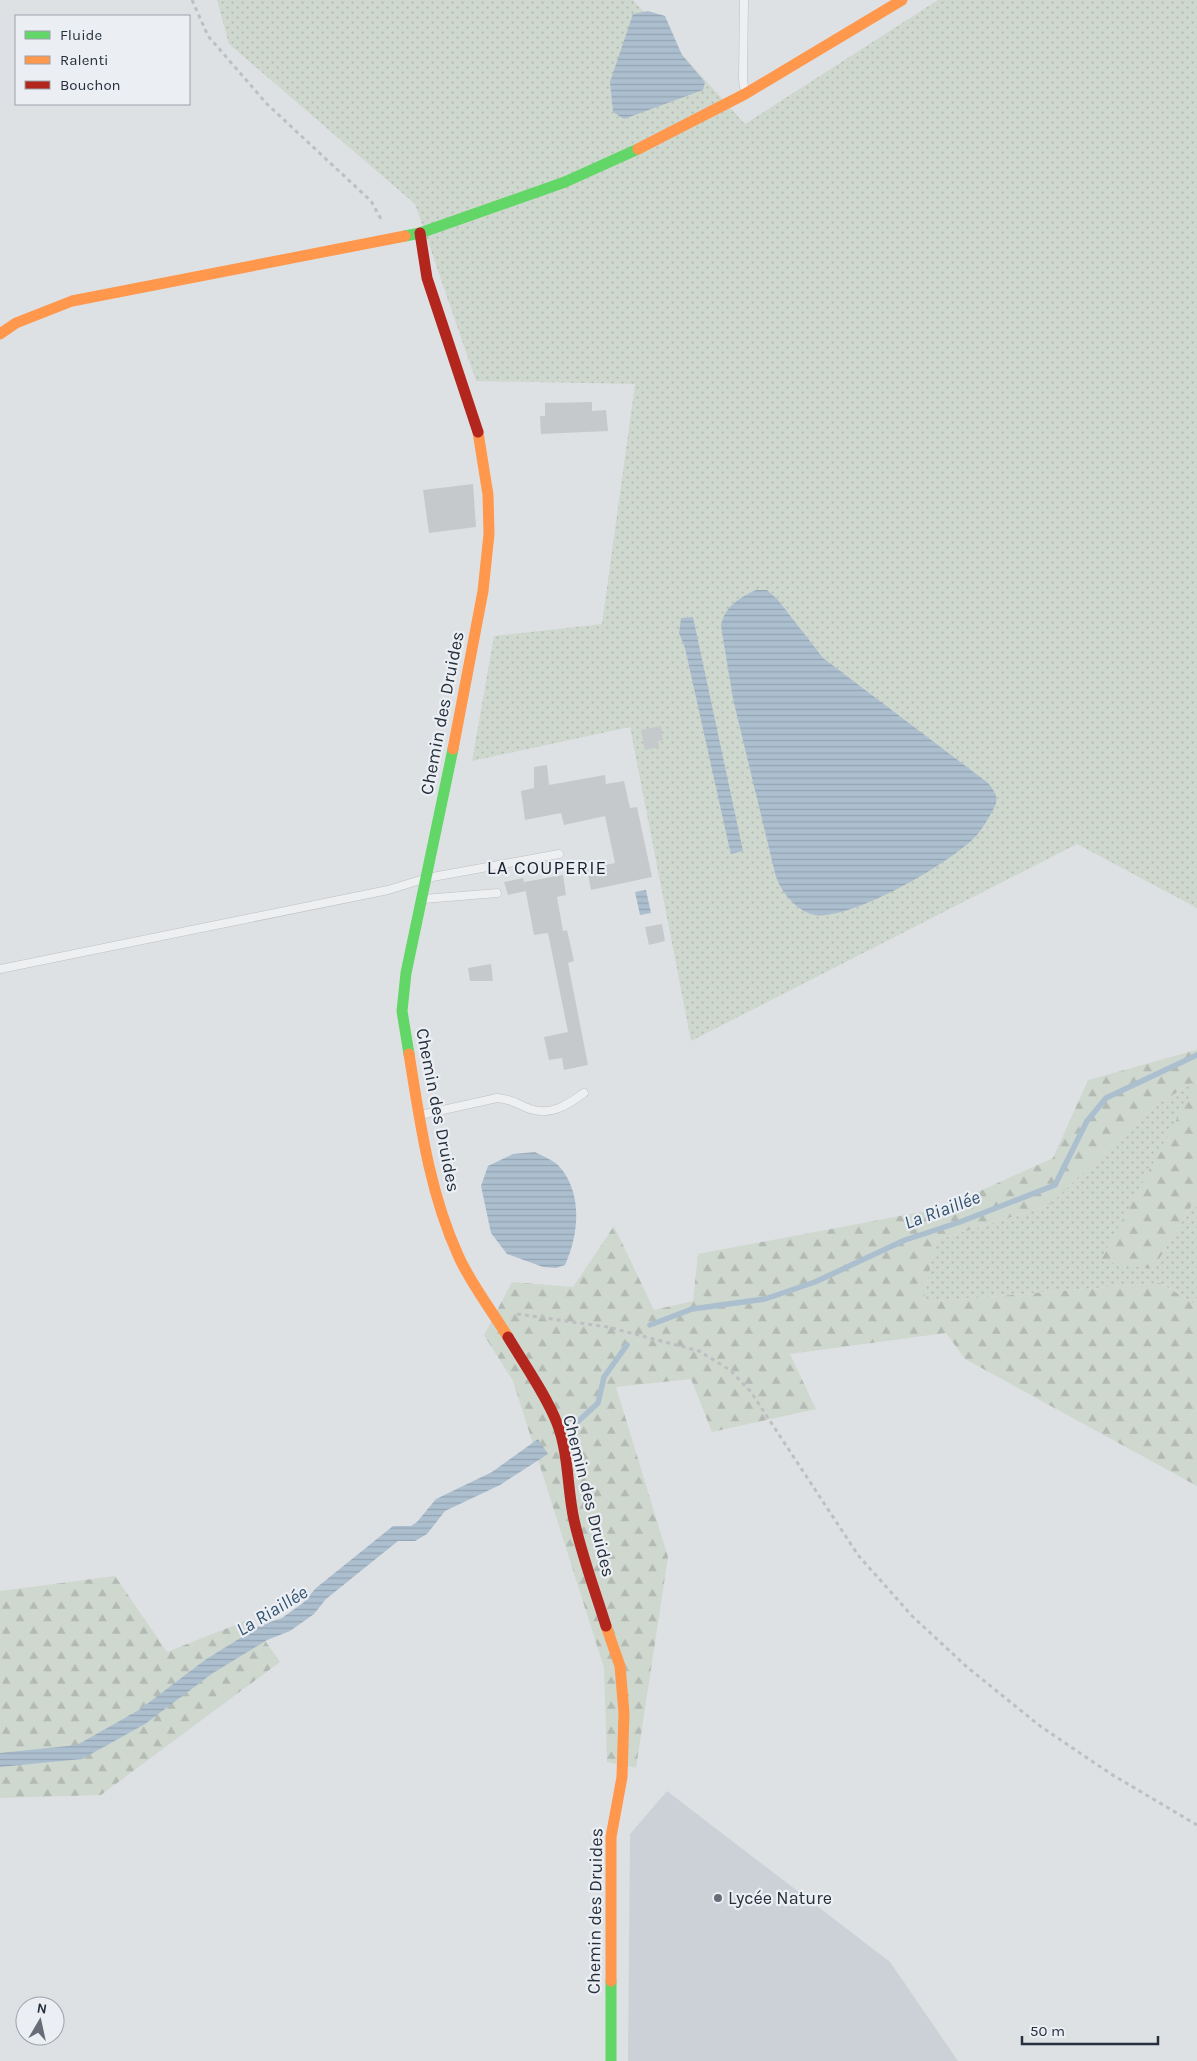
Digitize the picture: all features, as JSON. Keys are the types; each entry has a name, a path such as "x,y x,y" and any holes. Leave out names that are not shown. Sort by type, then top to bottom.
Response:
{"street":[{"path":"0,334 16,323 72,301 393,240 420,233 565,182 666,136 745,94 902,0"},
{"name":"Chemin des Druides","path":"420,233 427,278 477,429 488,495 489,534 483,591 463,703 423,900 406,973 402,1011 418,1115 436,1199 458,1256 533,1378 557,1423 569,1473 574,1519 593,1587 620,1666 624,1713 622,1777 612,1837 610,2061"}],"lane":[{"path":"744,0 743,80 745,94"},
{"path":"0,969 388,890 427,878 559,854"},
{"path":"423,900 497,893"},
{"path":"418,1115 497,1098 509,1098 530,1109 544,1111 563,1108 584,1094"}],"path":[{"path":"192,0 208,36 267,104 370,201 393,240"},
{"path":"515,1314 608,1327 699,1351 730,1370 750,1392 858,1555 912,1616 967,1667 1040,1726 1111,1774 1197,1825"}],"shaded area":[{"name":"Lycée Nature","path":"667,1791 890,1962 958,2061 628,2061 630,1834"}],"green space":[{"path":"217,0 633,0 745,124 938,0 1197,0 1197,908 1077,844 691,1041 630,727 472,761 494,636 602,624 635,384 476,381 415,204 229,44"},
{"path":"1197,1048 1197,1080 1150,1109 1048,1206 936,1240 923,1302 1160,1283 1197,1305 1197,1486 965,1359 946,1333 790,1354 816,1409 712,1432 691,1379 616,1387 668,1557 636,1768 607,1762 604,1668 513,1381 484,1335 512,1282 573,1287 614,1226 654,1310 693,1301 698,1254 942,1208 1053,1158 1088,1080 1196,1050"},
{"path":"1197,1080 1153,1269 1197,1197 1197,1305 1160,1283 923,1302 936,1240 1048,1206 1150,1109"},
{"path":"1197,1082 1197,1197 1153,1269 1100,1261"},
{"path":"115,1576 167,1652 250,1619 280,1662 101,1795 0,1798 0,1591"}],"water":[{"path":"648,11 665,16 682,55 705,82 703,90 624,119 613,112 610,82 633,14"},
{"path":"756,590 767,590 778,600 823,658 988,783 996,798 996,803 987,820 978,833 963,847 946,860 900,888 852,909 832,914 815,915 808,913 795,905 777,880 733,699 721,626 725,613 729,608 744,596"},
{"path":"693,617 743,851 731,854 685,648 679,633 681,618"},
{"path":"646,890 651,913 640,915 635,892"},
{"path":"535,1152 559,1166 567,1177 575,1201 576,1227 570,1253 565,1265 556,1268 543,1267 507,1254 491,1233 481,1186 488,1166 513,1154"},
{"path":"538,1439 548,1454 500,1485 445,1511 427,1534 415,1541 398,1541 326,1599 314,1614 290,1631 267,1640 213,1673 145,1724 82,1759 0,1767 0,1753 77,1745 139,1710 205,1660 261,1625 282,1618 303,1603 316,1588 393,1526 411,1526 417,1522 436,1499 492,1472"}],"building":[{"path":"592,402 592,411 606,410 608,431 541,434 540,416 545,416 545,403"},
{"path":"473,484 476,527 429,533 423,490"},
{"path":"661,726 663,740 658,741 659,747 645,750 641,730"},
{"path":"547,765 549,785 605,775 606,784 624,781 630,808 637,807 652,877 591,890 587,869 615,863 605,816 564,825 561,813 525,820 521,791 534,788 534,767"},
{"path":"563,875 566,895 557,897 563,931 567,930 574,961 568,963 588,1065 564,1070 562,1058 549,1060 544,1037 568,1032 548,933 534,935 524,882"},
{"path":"523,878 526,891 508,895 504,882"},
{"path":"662,924 665,941 649,945 645,927"},
{"path":"491,964 493,981 470,981 468,968"}],"waterway":[{"name":"La Riaillée","path":"650,1325 692,1309 765,1299 815,1282 905,1240 960,1222 1055,1185 1087,1121 1106,1098 1197,1055"},
{"name":"La Riaillée","path":"573,1426 598,1403 604,1377 627,1345"}],"traffic: fast":[{"path":"405,236 420,233 565,182 638,149"},
{"path":"409,1054 402,1011 406,973 453,749"},
{"path":"611,1981 611,2061"}],"traffic: slow":[{"path":"638,149 745,94 902,0"},
{"path":"0,334 16,323 72,301 405,236"},
{"path":"453,749 483,591 489,534 488,495 478,432"},
{"path":"409,1054 427,1156 448,1231 468,1275 508,1337"},
{"path":"606,1626 620,1666 624,1713 622,1777 611,1837 611,1981"}],"traffic: jam":[{"path":"420,233 427,278 478,432"},
{"path":"508,1337 540,1390 557,1423 564,1447 577,1533 606,1626"}],"place":[{"name":"Lycée Nature","path":"718,1898"}],"district":[{"name":"LA COUPERIE","path":"547,868"}]}
